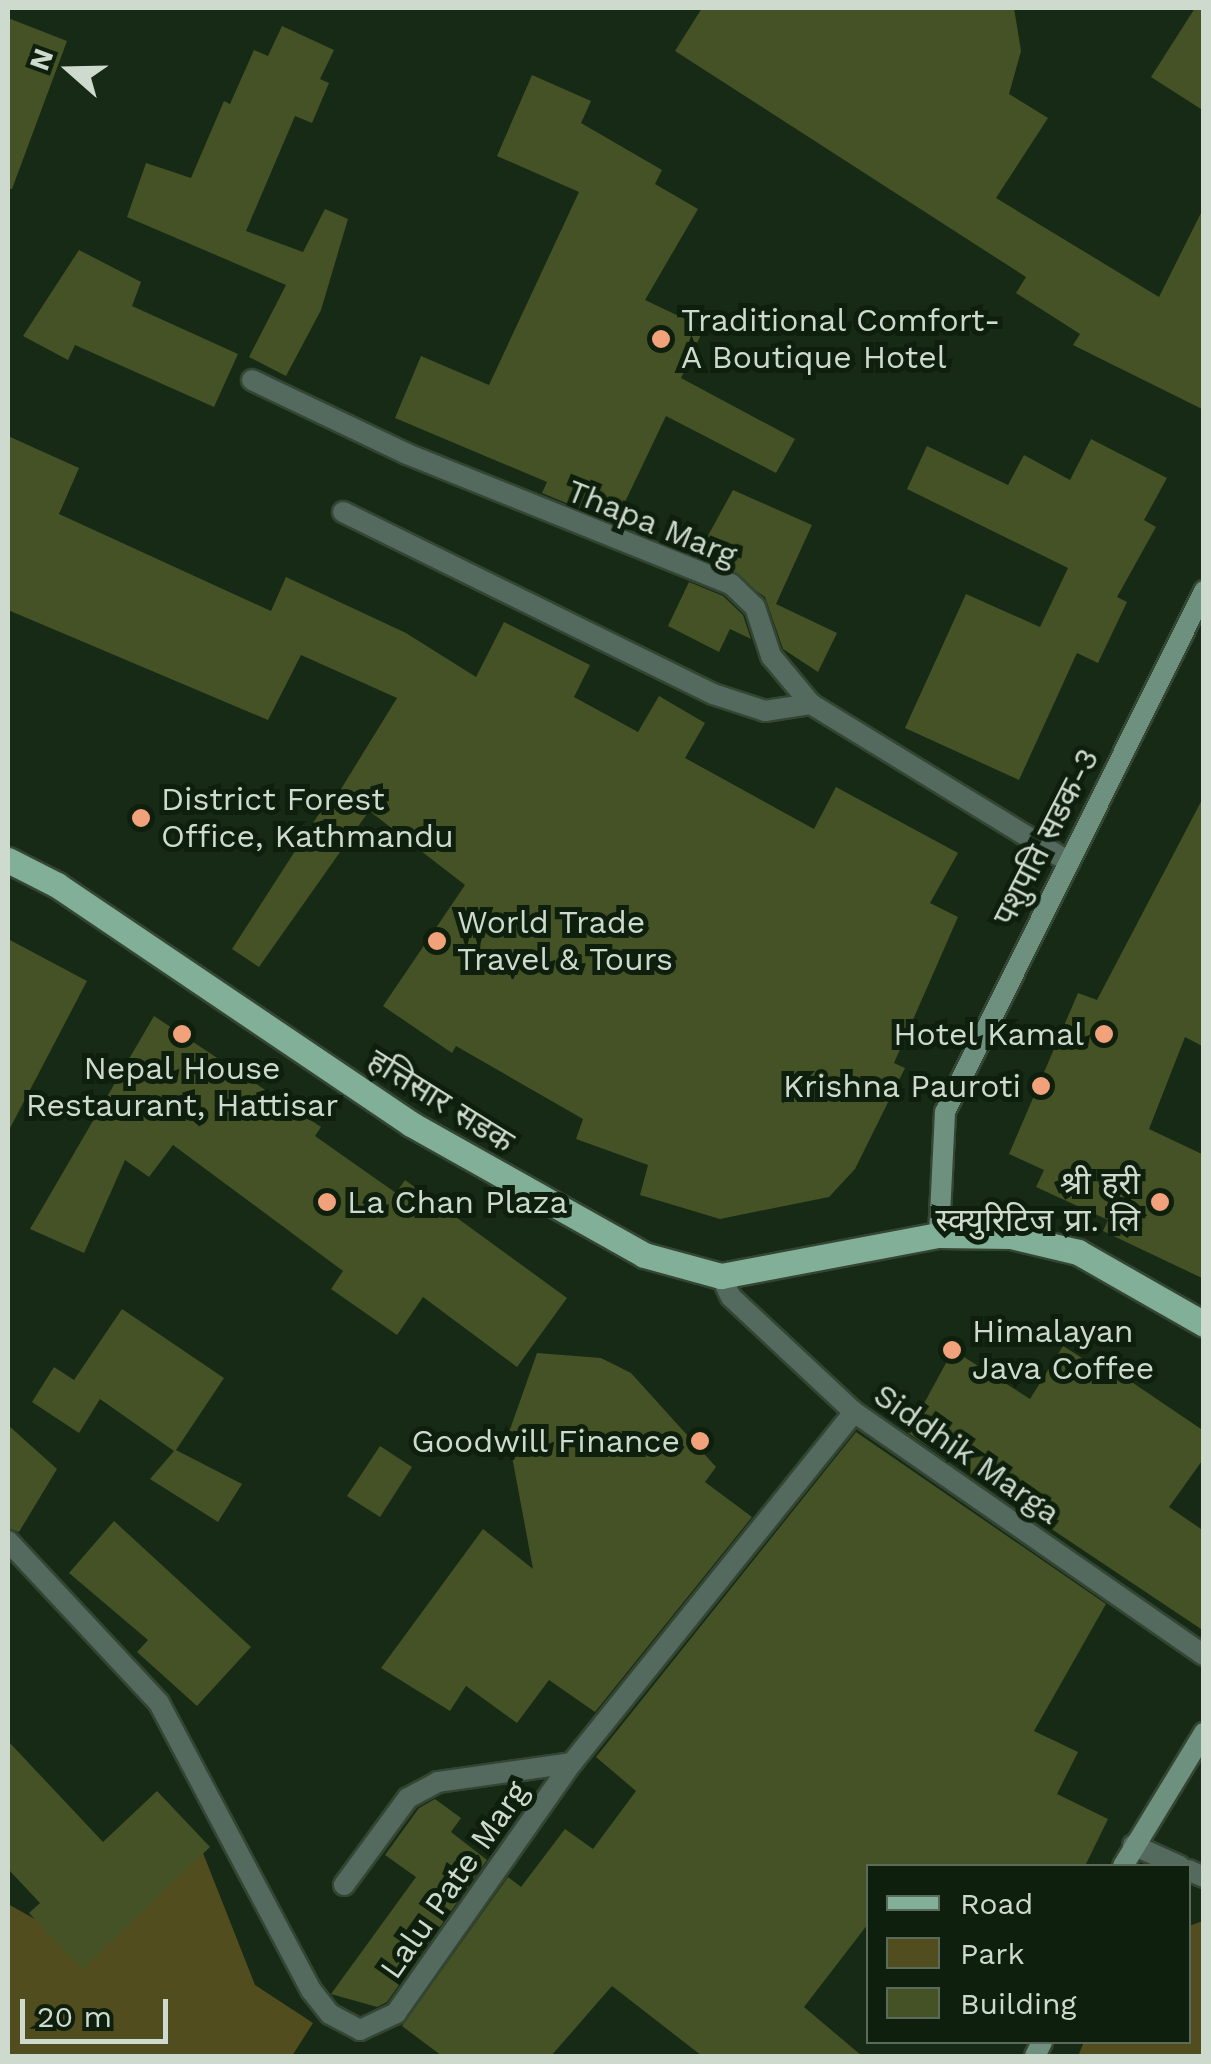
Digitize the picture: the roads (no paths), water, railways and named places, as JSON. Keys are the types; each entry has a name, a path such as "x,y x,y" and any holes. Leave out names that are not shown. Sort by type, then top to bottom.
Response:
{"main road":[{"name":"पशुपति सडक-3","path":"939,1235 945,1112 1202,601"},
{"name":"हत्तिसार सडक","path":"8,860 57,885 410,1124 563,1213 644,1254 721,1276 939,1235 1011,1236 1078,1252 1204,1324"},
{"path":"1124,1864 1204,1733"}],"street":[{"name":"Thapa Marg","path":"252,380 406,454 731,584 755,608 771,656 811,704 1069,862"},
{"path":"343,512 712,694 766,711 811,704"},
{"name":"Siddhik Marga","path":"721,1276 731,1297 854,1412 1204,1654"},
{"name":"Lalu Pate Marg","path":"8,1542 159,1703 312,1990 330,2014 360,2030 406,2001 572,1763 854,1412"},
{"path":"344,1885 408,1798 438,1782 572,1763"},
{"path":"1133,1845 1176,1864"}],"place":[{"name":"Traditional Comfort- A Boutique Hotel","path":"661,339"},
{"name":"District Forest Office, Kathmandu","path":"141,818"},
{"name":"World Trade Travel & Tours","path":"437,941"},
{"name":"Nepal House Restaurant, Hattisar","path":"182,1034"},
{"name":"Hotel Kamal","path":"1104,1034"},
{"name":"Krishna Pauroti","path":"1041,1086"},
{"name":"La Chan Plaza","path":"327,1202"},
{"name":"श्री हरी स्क्युरिटिज प्रा. लि","path":"1160,1202"},
{"name":"Himalayan Java Coffee","path":"952,1350"},
{"name":"Goodwill Finance","path":"700,1441"}]}
